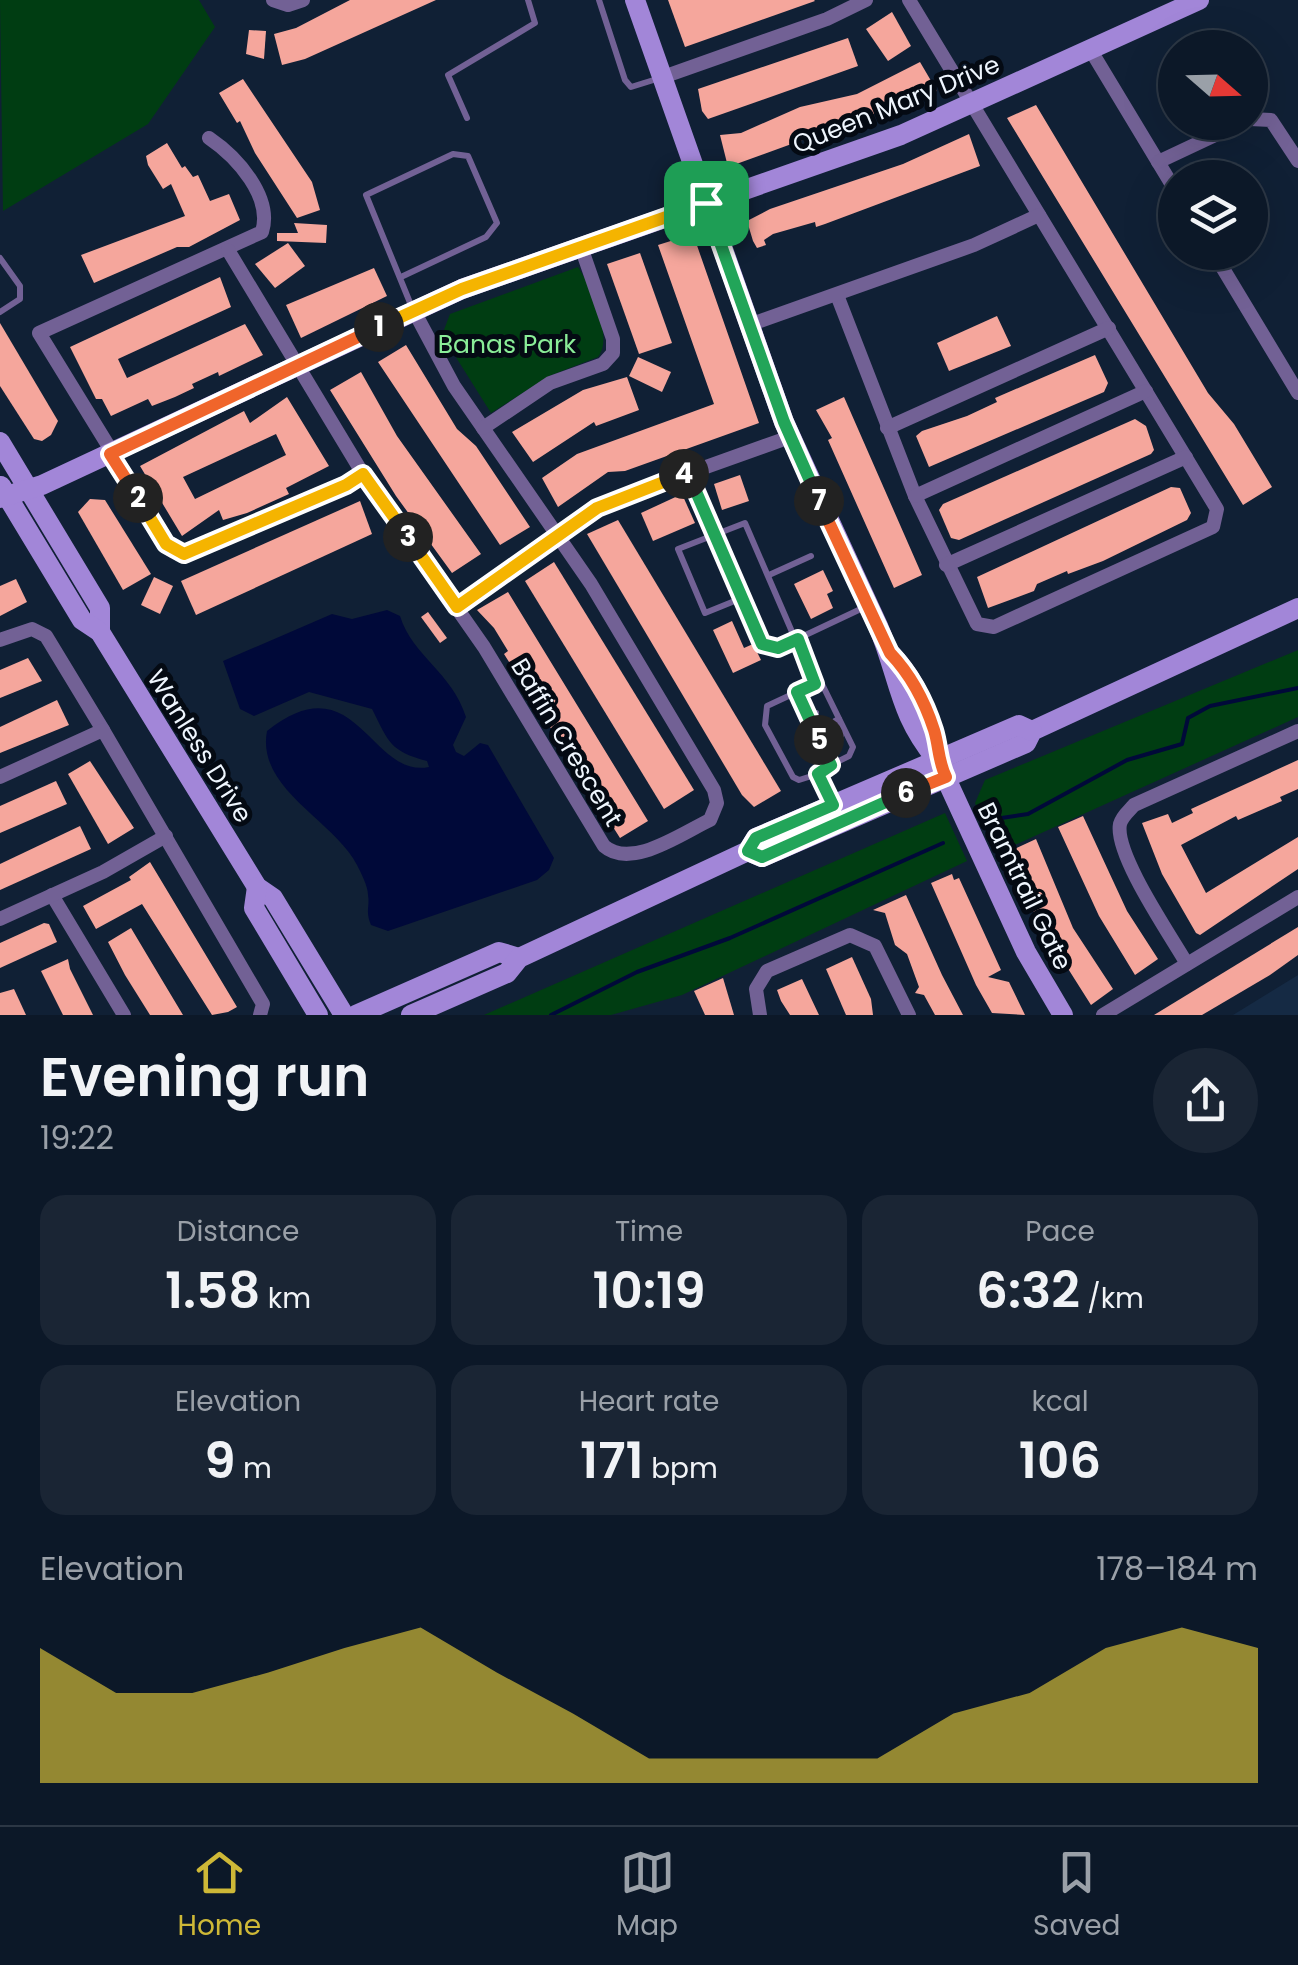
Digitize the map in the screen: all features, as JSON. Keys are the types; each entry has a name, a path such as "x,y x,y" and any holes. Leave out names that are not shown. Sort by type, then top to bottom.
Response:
{"street":[{"path":"274,0 288,5 302,0"},
{"name":"Bramtrail Gate","path":"635,0 790,437 890,653 908,671 934,732 942,769 1026,952 1062,1015"},
{"path":"662,77 827,20 866,0"},
{"path":"837,295 915,496 971,618 984,628 1213,527 1217,509 909,0"},
{"name":"Queen Mary Drive","path":"2,493 28,489 110,454 414,311 581,246 900,135 1199,0"},
{"path":"1090,49 1158,162"},
{"path":"1268,120 1298,162"},
{"path":"209,138 230,152 262,202 266,217 262,232 40,333 166,544 184,554 346,485 363,474"},
{"path":"1162,160 1205,140"},
{"path":"749,325 974,245 1039,215"},
{"path":"482,428 550,383 603,364 613,352 614,338 581,246"},
{"name":"Baffin Crescent","path":"228,250 363,474 457,607 608,851 634,854 710,820 717,804 714,790 558,536 482,428 414,311"},
{"path":"1224,270 1298,393"},
{"path":"887,428 1108,328"},
{"path":"915,496 1146,391"},
{"path":"457,607 610,500 790,437"},
{"name":"Wanless Drive","path":"0,442 100,608 100,632"},
{"path":"946,566 1186,457"},
{"name":"Wanless Drive","path":"2,493 82,620 100,632 257,887 273,898 344,1015"},
{"path":"412,1015 507,973 519,958 748,851 756,838 833,805 1026,743 1032,731 1298,608"},
{"path":"0,640 32,629 46,636 263,1004 260,1015"},
{"path":"0,778 103,730"},
{"path":"1187,964 1147,897 1120,837 1120,824 1134,806 1298,731"},
{"path":"748,851 762,857 942,769"},
{"path":"0,919 166,836"},
{"name":"Wanless Drive","path":"257,887 254,908 318,1015"},
{"path":"52,895 124,1015"},
{"path":"1103,1015 1298,896"},
{"path":"760,1015 756,989 767,971 850,935 875,946 908,1015"},
{"path":"356,1015 499,952 519,958"}],"lane":[{"path":"467,118 448,74 535,23 528,0"},
{"path":"599,0 631,88 662,77"},
{"path":"402,277 486,237 497,223 468,156 453,154 366,195 414,311"},
{"path":"0,258 20,286 20,300 0,312"},
{"path":"688,473 762,644 778,648 868,606"},
{"path":"742,598 705,613 678,549 745,523 815,684"},
{"path":"770,575 811,556"},
{"path":"829,708 837,720 853,748 850,756 799,780 793,777 765,726 767,706 822,682 837,720 841,735"},
{"path":"797,692 828,741"},
{"path":"816,713 831,765"},
{"path":"818,774 833,805"}],"shaded area":[{"path":"387,610 400,616 414,643 460,701 466,717 453,745 456,752 464,756 480,743 488,745 554,858 549,870 537,880 388,931 371,925 366,884 346,849 299,803 273,770 267,752 267,731 297,713 322,708 342,714 391,756 409,766 429,767 427,761 392,744 372,709 309,692 254,716 240,709 223,661 332,614 352,619"},
{"path":"1298,975 1298,1015 1233,1015"}],"green space":[{"path":"0,0 199,0 215,27 148,124 3,211"},
{"name":"Banas Park","path":"578,267 602,325 598,357 549,376 491,413 442,335 450,314"},
{"path":"1298,650 1298,717 997,853 975,803 985,780"},
{"path":"945,813 967,861 682,995 611,1015 484,1015"}],"building":[{"path":"350,0 436,0 305,59 282,65 274,34 296,28"},
{"path":"668,0 814,0 815,1 685,47"},
{"path":"892,12 911,46 888,61 866,29"},
{"path":"249,30 266,31 264,59 246,54"},
{"path":"848,38 858,66 708,119 702,111 698,89"},
{"path":"920,62 937,91 728,167 720,135 741,133 800,107 857,94"},
{"path":"243,79 312,182 320,210 297,218 219,93"},
{"path":"1036,105 1208,393 1234,424 1272,487 1243,505 1007,118"},
{"path":"969,134 980,166 816,227 815,222 773,234 764,240 766,245 757,248 753,241 747,221 770,209 903,164"},
{"path":"167,143 182,168 185,166 193,177 198,175 210,201 229,194 240,220 189,247 177,247 94,283 81,255 185,216 171,184 163,189 148,165 146,156"},
{"path":"294,223 327,225 326,243 277,241 277,233 298,233"},
{"path":"693,234 759,423 625,471 608,472 558,507 542,478 577,454 714,404 658,245"},
{"path":"288,243 305,266 275,288 255,264"},
{"path":"640,253 672,343 639,354 607,264"},
{"path":"374,268 387,296 301,338 286,305"},
{"path":"220,277 231,307 118,359 127,378 245,324 263,355 192,384 194,388 175,397 152,406 148,399 111,416 102,399 96,399 70,347"},
{"path":"997,316 1011,346 949,371 937,343"},
{"path":"0,323 58,421 51,435 42,441 34,439 0,386"},
{"path":"406,345 457,429 476,446 530,527 500,545 378,362"},
{"path":"1095,355 1108,383 1104,392 929,467 916,436 922,431 967,416 997,402 995,398"},
{"path":"638,357 671,372 662,392 629,376"},
{"path":"361,372 397,436 481,554 452,573 396,496 330,390"},
{"path":"627,377 639,410 596,426 594,422 533,462 512,432 583,390"},
{"path":"287,397 329,466 286,488 289,494 223,520 219,510 182,536 140,466 244,411 250,423","holes":["276,434 286,455 195,499 183,477"]},
{"path":"844,397 922,575 894,588 828,440 832,438 816,410"},
{"path":"1135,419 1146,426 1154,450 1151,454 959,540 951,538 939,510 943,504"},
{"path":"740,475 749,501 722,510 714,484"},
{"path":"1171,487 1180,488 1191,513 1187,520 1103,561 1068,574 1067,571 1037,584 1034,591 988,608 977,577"},
{"path":"682,494 695,523 653,541 641,513"},
{"path":"90,499 105,500 151,574 123,590 78,512"},
{"path":"360,501 372,534 196,615 181,581"},
{"path":"618,520 781,791 754,807 742,795 587,534"},
{"path":"554,562 694,790 664,809 525,581"},
{"path":"823,570 833,591 827,594 833,608 811,619 794,584"},
{"path":"154,577 173,586 160,614 141,605"},
{"path":"16,579 27,602 0,616 0,586"},
{"path":"508,592 648,821 620,838 504,654 508,651 494,628 477,610"},
{"path":"428,612 447,638 440,643 421,617"},
{"path":"732,621 744,648 753,644 761,660 733,673 713,630"},
{"path":"28,658 42,681 0,698 0,670"},
{"path":"57,700 69,725 0,753 0,727"},
{"path":"1298,760 1298,789 1280,797 1282,801 1238,820 1236,816 1181,845 1206,893 1298,837 1298,869 1200,935 1196,933 1162,874 1142,823 1168,814 1172,823 1193,813 1191,809"},
{"path":"90,761 134,828 108,844 68,774"},
{"path":"56,781 67,804 0,833 0,806"},
{"path":"1083,816 1127,911 1158,959 1135,975 1099,916 1058,827"},
{"path":"80,826 91,849 0,890 0,864"},
{"path":"1036,839 1073,928 1113,989 1091,1005 1036,918 1012,854 1012,850"},
{"path":"150,862 237,1007 212,1015 142,904 96,929 83,906 131,880 129,877"},
{"path":"952,874 954,880 959,878 1001,970 988,977 1009,982 1025,1015 992,1013 976,985 931,883"},
{"path":"906,895 963,1015 935,1015 924,995 915,993 919,987 907,954 895,945 885,913 873,910"},
{"path":"49,924 57,942 0,968 0,943"},
{"path":"1298,927 1298,955 1270,975 1202,1015 1154,1015"},
{"path":"131,928 183,1015 150,1015 125,975 108,942"},
{"path":"852,957 871,999 873,1015 846,1015 826,969"},
{"path":"68,959 93,1015 63,1015 41,971"},
{"path":"723,978 734,1015 705,1015 694,991"},
{"path":"802,979 819,1015 790,1015 781,1001 777,990"},
{"path":"14,989 26,1015 0,1015 0,993"}],"waterway":[{"path":"995,819 1028,814 1127,760 1182,744 1188,718 1210,706 1298,688"},
{"path":"551,1015 637,972 730,938 943,843"}],"route":[{"path":"706,203 784,422 890,653 908,671 934,732 938,760 946,777 762,857 748,851 756,838 833,805 818,774 831,765 797,692 815,684 798,639 778,648 762,644 688,473 610,500 457,607 363,474 346,485 184,554 166,544 110,454 462,289 706,203"}]}
